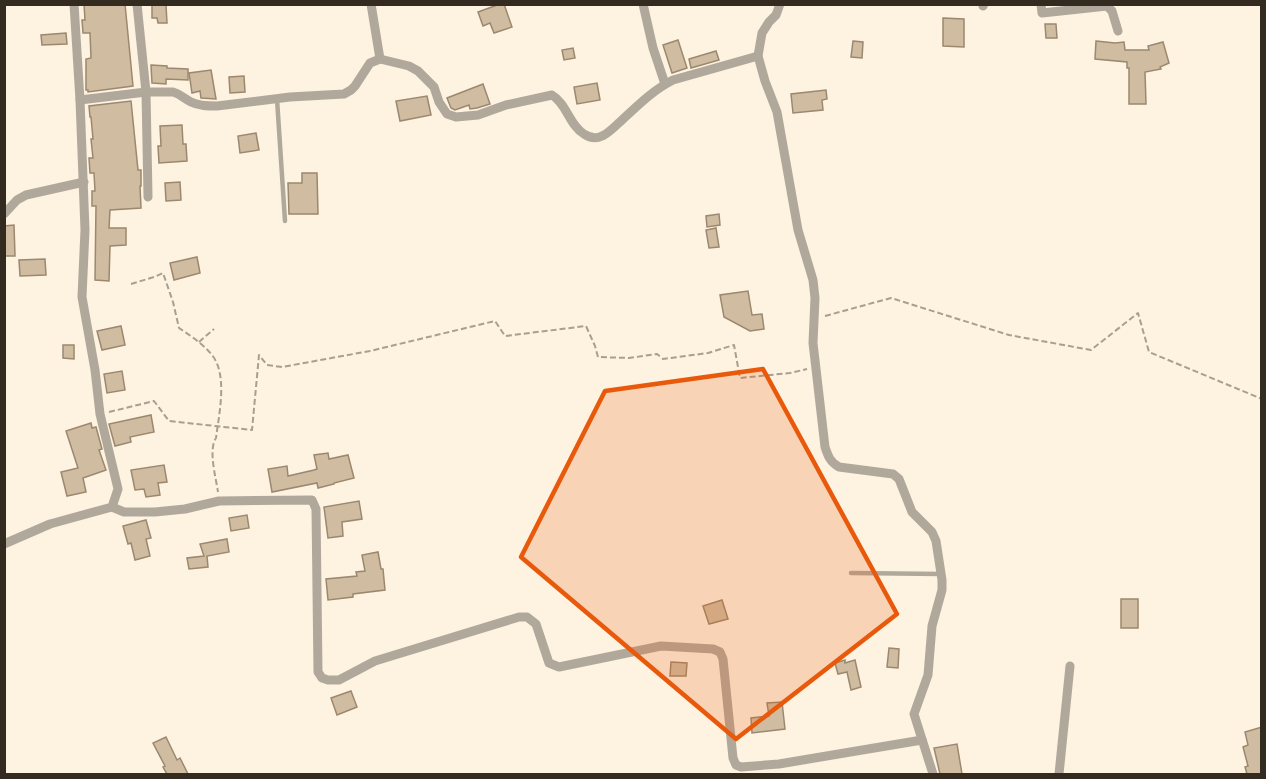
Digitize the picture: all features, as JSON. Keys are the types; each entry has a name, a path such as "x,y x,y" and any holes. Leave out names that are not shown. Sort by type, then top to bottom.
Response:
{"street":[{"path":"74,4 84,182 85,230 82,297 100,414 118,489 112,507"},
{"path":"137,4 146,92 148,197"},
{"path":"371,4 380,59"},
{"path":"643,4 653,48 665,84"},
{"path":"780,4 776,15 762,33 758,56 777,112 798,230 813,280 816,368 828,458 838,467 893,474 899,479 912,513 932,532 936,541 942,574 942,590 933,627 928,675 914,714 933,774"},
{"path":"1041,4 1042,13 1107,6 1112,11 1118,31"},
{"path":"80,100 146,92 173,92 193,103 205,106 344,94 355,86 370,63 380,59 409,66 418,71 434,87 439,102 447,114 456,117 478,115 506,105 552,95 558,99 573,124 582,133 593,138 605,135 655,90 673,80 758,56"},
{"path":"4,214 17,200 26,195 84,182"},
{"path":"4,544 50,524 112,507 124,512 155,512 185,509 219,501 312,500 316,509 318,672 322,678 339,680 375,662 527,617 536,624 549,663 559,667 661,646 712,649 720,652 723,659 733,759 736,765 741,767 779,764 922,740"},
{"path":"1059,774 1070,666"}],"lane":[{"path":"277,99 285,221"},
{"path":"851,573 942,574"}],"path":[{"path":"131,284 163,273 179,328 199,342 213,356 219,367 221,397 216,438 212,450 219,501"},
{"path":"816,320 891,298 1009,335 1091,350 1138,313 1149,352 1262,399"},
{"path":"100,414 154,401 169,421 252,430 259,355 267,365 282,367 370,351 495,321 506,336 586,326 598,357 629,358 657,354 663,359 708,353 734,345 740,378 816,368"},
{"path":"199,342 214,329"}],"highlighted area":[{"path":"763,369 897,614 736,739 521,557 605,391"}],"building":[{"path":"84,4 125,4 133,86 88,92 86,90 86,59 91,58 90,33 83,33"},
{"path":"504,4 512,27 494,33 490,23 483,26 478,12"},
{"path":"152,5 166,5 167,23 158,23 157,18 152,18"},
{"path":"943,18 964,19 964,47 943,46"},
{"path":"1045,24 1056,24 1057,38 1046,38"},
{"path":"66,33 67,44 42,45 41,35"},
{"path":"678,40 687,68 672,73 663,45"},
{"path":"853,41 863,42 862,58 851,57"},
{"path":"1096,41 1124,42 1125,50 1149,50 1148,46 1163,42 1169,63 1160,67 1161,69 1145,72 1146,104 1129,104 1127,62 1095,59"},
{"path":"573,48 575,58 564,60 562,50"},
{"path":"716,51 719,60 691,68 689,59"},
{"path":"151,65 188,69 188,80 166,79 166,84 152,83"},
{"path":"211,70 216,99 201,98 200,91 192,93 189,73"},
{"path":"244,76 245,92 230,93 229,77"},
{"path":"597,83 600,100 577,104 574,87"},
{"path":"483,84 490,104 470,109 469,105 455,110 451,108 447,98"},
{"path":"826,90 827,99 822,100 823,110 793,113 791,94"},
{"path":"427,96 431,115 400,121 396,101"},
{"path":"131,101 138,170 141,170 141,208 110,210 109,228 126,228 126,245 110,246 109,281 95,280 96,206 92,206 92,191 95,191 94,173 90,173 89,158 93,158 91,139 93,139 89,106"},
{"path":"182,125 187,161 159,163 160,126"},
{"path":"256,133 259,150 240,153 238,136"},
{"path":"302,173 317,173 318,214 289,214 288,183 302,183"},
{"path":"180,182 181,200 166,201 165,183"},
{"path":"719,214 720,225 707,227 706,216"},
{"path":"14,225 15,256 4,256 4,226"},
{"path":"716,228 719,247 709,248 706,230"},
{"path":"197,257 200,273 174,280 170,263"},
{"path":"45,259 46,275 20,276 19,260"},
{"path":"748,291 752,315 762,314 764,329 750,331 724,317 720,295"},
{"path":"121,326 125,345 102,350 97,331"},
{"path":"63,345 74,345 74,359 63,358"},
{"path":"122,371 125,390 107,393 104,374"},
{"path":"151,415 154,432 130,437 131,442 115,446 109,424"},
{"path":"91,423 92,428 96,427 102,449 99,450 106,470 83,478 86,492 67,496 61,472 78,468 66,431"},
{"path":"328,453 329,459 348,455 354,478 318,488 317,483 272,492 268,469 287,466 288,476 314,470 317,469 314,455"},
{"path":"164,465 167,482 158,483 160,495 146,497 144,489 135,490 131,470"},
{"path":"359,501 362,519 342,522 343,536 328,538 324,507"},
{"path":"247,515 249,528 231,531 229,518"},
{"path":"146,520 151,538 146,539 150,556 135,560 131,543 128,544 123,526"},
{"path":"227,539 229,552 207,556 208,567 189,569 187,558 204,556 200,544"},
{"path":"378,552 381,569 383,569 385,590 328,600 326,579 357,576 356,572 365,571 362,555"},
{"path":"1121,599 1138,599 1138,628 1121,628"},
{"path":"722,600 728,619 709,624 703,606"},
{"path":"889,648 899,649 898,668 887,667"},
{"path":"845,660 845,663 855,660 861,687 851,690 847,672 838,674 835,663"},
{"path":"671,662 687,663 686,676 670,676"},
{"path":"351,691 357,707 337,715 331,698"},
{"path":"782,702 785,729 752,733 751,718 769,716 767,703"},
{"path":"1262,727 1262,774 1247,774 1245,767 1248,766 1243,747 1248,745 1245,732"},
{"path":"166,737 177,760 180,758 188,774 167,774 153,743"},
{"path":"957,744 962,774 940,774 934,748"}]}
